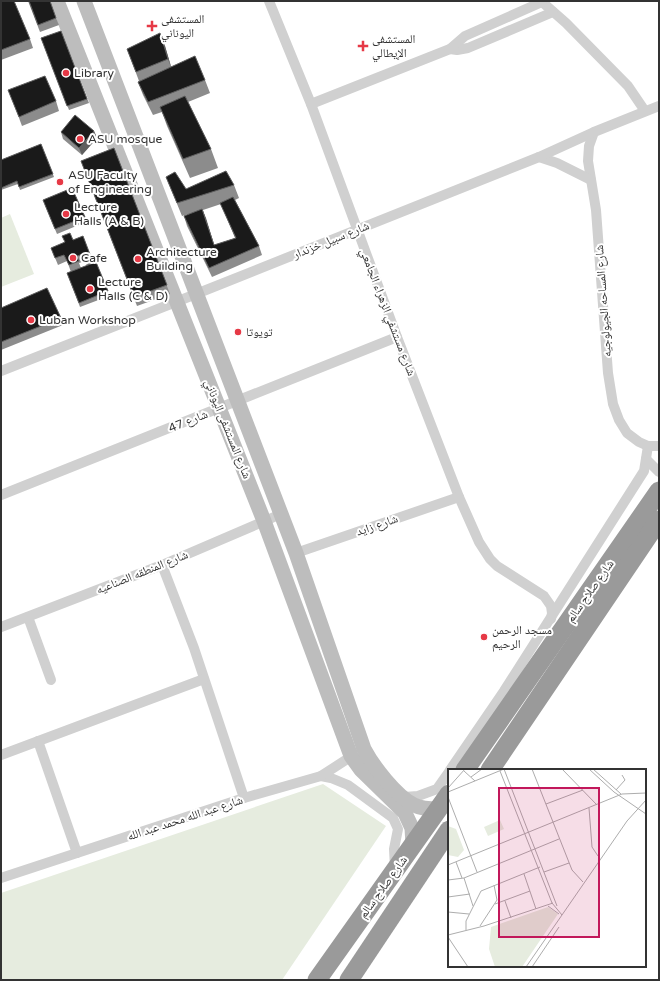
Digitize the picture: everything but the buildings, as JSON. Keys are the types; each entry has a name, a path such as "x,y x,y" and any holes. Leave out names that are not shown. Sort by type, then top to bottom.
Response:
{"highway":[{"name":"شارع صلاح سالم","path":"466,769 659,491"},
{"name":"شارع صلاح سالم","path":"491,769 659,520"},
{"name":"شارع صلاح سالم","path":"317,980 448,795"},
{"name":"شارع صلاح سالم","path":"349,980 448,832"}],"street":[{"name":"شارع المستشفى اليوناني","path":"57,1 178,301 264,521 358,752 414,805 422,808 438,809"},
{"name":"شارع المستشفى اليوناني","path":"84,1 296,553 358,752 361,770 405,813 412,828 413,845"},
{"name":"شارع مستشفي الزهراء الجامعي","path":"269,1 311,104 397,337 459,496 479,542 490,559 497,566 544,596"},
{"path":"311,104 450,49 465,36 542,1 628,86 646,111"},
{"path":"450,49 457,50 468,48 553,12"},
{"name":"شارع سبيل خزندار","path":"1,371 539,157 594,132 659,106"},
{"name":"شارع المساحه الجيولوجيه","path":"594,132 588,153 588,168 596,210 608,373 613,404 619,420 627,433 639,442 648,446"},
{"path":"539,157 557,163 591,180"},
{"name":"شارع 47","path":"1,495 397,337"},
{"path":"451,769 551,619 644,471 648,446 659,446"},
{"path":"646,459 659,472"},
{"name":"شارع زايد","path":"296,553 459,496"},
{"name":"شارع المنطقه الصناعيه","path":"1,627 162,565 281,514"},
{"path":"162,565 183,616 244,798"},
{"path":"544,596 555,596 570,587"},
{"path":"544,596 551,606 551,619"},
{"path":"28,617 51,680"},
{"path":"1,755 204,679"},
{"path":"38,741 77,853"},
{"name":"شارع عبد الله محمد عبد الله","path":"1,878 244,798 321,776 358,752"},
{"path":"404,797 418,796 437,789 448,774"},
{"path":"321,776 331,778 348,786 393,818 398,829 394,856 395,870"}],"shaded area":[{"path":"10,214 34,274 1,287 1,218"},
{"path":"323,784 386,826 282,980 1,980 1,893"}],"place":[{"name":"المستشفى اليوناني","path":"152,26"},
{"name":"المستشفى الإيطالي","path":"363,46"},
{"name":"Library","path":"66,73"},
{"name":"ASU mosque","path":"80,139"},
{"name":"ASU Faculty of Engineering","path":"60,182"},
{"name":"Lecture Halls (A & B)","path":"66,214"},
{"name":"Cafe","path":"73,258"},
{"name":"Architecture Building","path":"138,259"},
{"name":"Lecture Halls (C & D)","path":"90,289"},
{"name":"Luban Workshop","path":"31,320"},
{"name":"تويوتا","path":"238,332"},
{"name":"مسجد الرحمن الرحيم","path":"484,637"}]}
